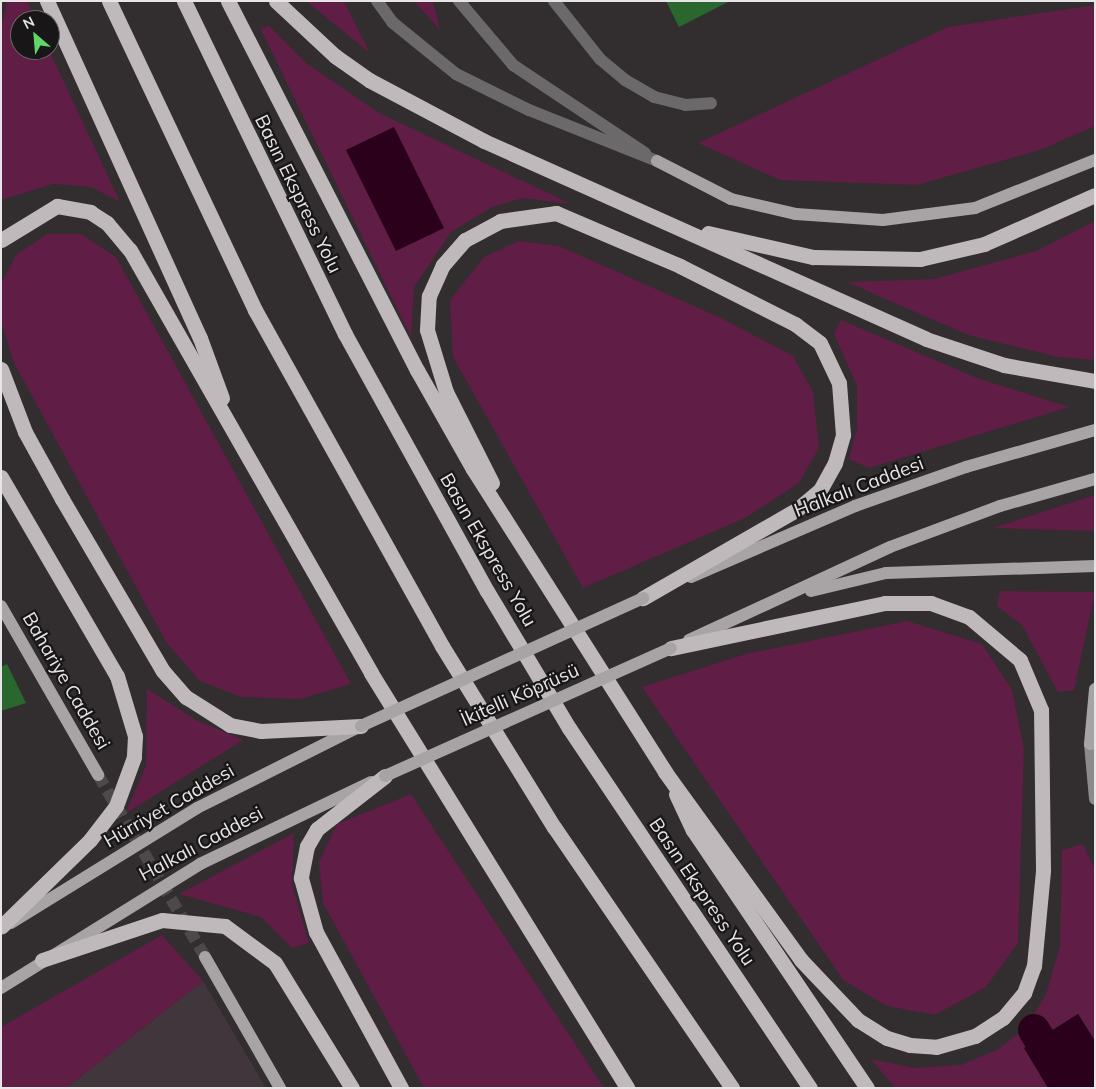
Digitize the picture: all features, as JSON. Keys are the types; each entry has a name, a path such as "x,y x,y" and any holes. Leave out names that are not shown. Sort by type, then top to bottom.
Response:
{"highway":[{"path":"48,1 207,354 226,415"},
{"path":"109,1 256,310 437,638 554,827 732,1088"},
{"name":"Basın Ekspress Yolu","path":"184,1 345,334 487,591 569,728 810,1088"},
{"path":"228,1 417,370 473,469 517,531 665,772 692,830 867,1088"},
{"path":"276,1 335,56 369,80 484,141 926,339 1004,365 1095,381"},
{"path":"658,219 754,247 813,257 910,259 984,244 1095,196"},
{"path":"1,240 57,206 90,212 107,222 130,250 226,415 371,673 615,1066 626,1088"},
{"path":"517,531 433,359 427,330 429,296 443,265 465,240 500,221 556,214 773,310 820,343 839,383 843,435 836,463 820,490 768,528 643,598"},
{"path":"1,368 25,432 62,499 164,671 186,697 230,725 262,731 361,726"},
{"path":"1,477 117,676 135,736 134,757 116,806 90,840 1,928"},
{"path":"665,772 707,824 801,960 858,1020 886,1038 936,1047 975,1036 1004,1018 1024,993 1040,928 1045,792 1041,710 1020,660 969,617 931,603 884,603 671,648"},
{"path":"385,776 317,829 307,846 301,878 316,932 401,1088"},
{"path":"42,960 162,920 225,926 275,963 352,1088"},
{"path":"615,1066 633,1088"}],"main road":[{"path":"657,161 731,199 796,214 883,220 975,208 1095,160"},
{"name":"Halkalı Caddesi","path":"643,598 855,506 966,467 1095,430"},
{"path":"671,648 908,540 1000,506 1095,479"},
{"path":"787,596 886,573 1014,571 1095,566"},
{"name":"İkitelli Köprüsü","path":"361,726 643,598"},
{"name":"Bahariye Caddesi","path":"1,606 98,775"},
{"name":"İkitelli Köprüsü","path":"385,776 671,648"},
{"path":"1095,689 1092,742 1095,799"},
{"name":"Hürriyet Caddesi","path":"1,928 197,808 361,726"},
{"name":"Halkalı Caddesi","path":"1,988 42,960 200,864 385,776"},
{"path":"205,957 280,1088"}],"street":[{"path":"376,1 392,22 456,74 529,110 657,161"},
{"path":"460,1 513,65 657,161"},
{"path":"554,1 600,59 625,80 654,97 685,105 711,103"}],"shaded area":[{"path":"7,1 27,1 31,10 10,10 10,60 54,60 120,202 91,187 53,184 1,200 1,30"},
{"path":"306,1 344,1 370,53"},
{"path":"414,1 433,1 440,30"},
{"path":"1095,5 1095,126 1040,150 917,185 780,180 698,143 948,27"},
{"path":"268,25 306,63 379,113 571,204 523,198 492,207 451,232 414,287 411,337 261,30"},
{"path":"394,127 444,228 396,251 346,150"},
{"path":"1095,221 1095,360 1058,357 968,335 847,282 934,279 1036,251"},
{"path":"47,234 81,234 116,257 351,684 300,699 241,697 200,681 166,642 13,361 1,321 2,282 16,255"},
{"path":"519,241 559,246 721,318 793,356 813,392 819,448 799,483 745,518 583,588 453,357 450,300 484,257"},
{"path":"841,320 977,378 1069,407 869,468 849,459 857,428 857,386 834,334"},
{"path":"1095,495 1095,531 993,528"},
{"path":"1000,591 1095,592 1074,690 1058,692 1022,625 997,606"},
{"path":"907,621 982,644 1012,690 1024,749 1018,943 986,987 935,1015 887,1006 844,981 642,687 746,654"},
{"path":"147,689 196,720 243,740 125,814 146,766"},
{"path":"411,794 604,1088 424,1088 323,903 319,862 337,824"},
{"path":"294,833 292,885 309,943 292,948 261,917 179,894"},
{"path":"1083,844 1095,870 1095,1041 1078,1014 1024,1048 1048,1088 895,1088 871,1059 914,1068 961,1065 997,1050 1027,1027 1046,994 1060,946 1062,850"},
{"path":"162,935 203,981 66,1088 1,1088 1,1027"},
{"path":"203,981 266,1088 66,1088"},
{"path":"1078,1014 1095,1041 1095,1088 1048,1088 1024,1048"}],"building":[{"path":"666,1 730,1 679,27"},
{"path":"7,664 26,703 1,711 1,667"}],"waterway":[{"path":"1034,1030 1069,1088"}],"tunnel":[{"path":"98,775 205,957"}]}
